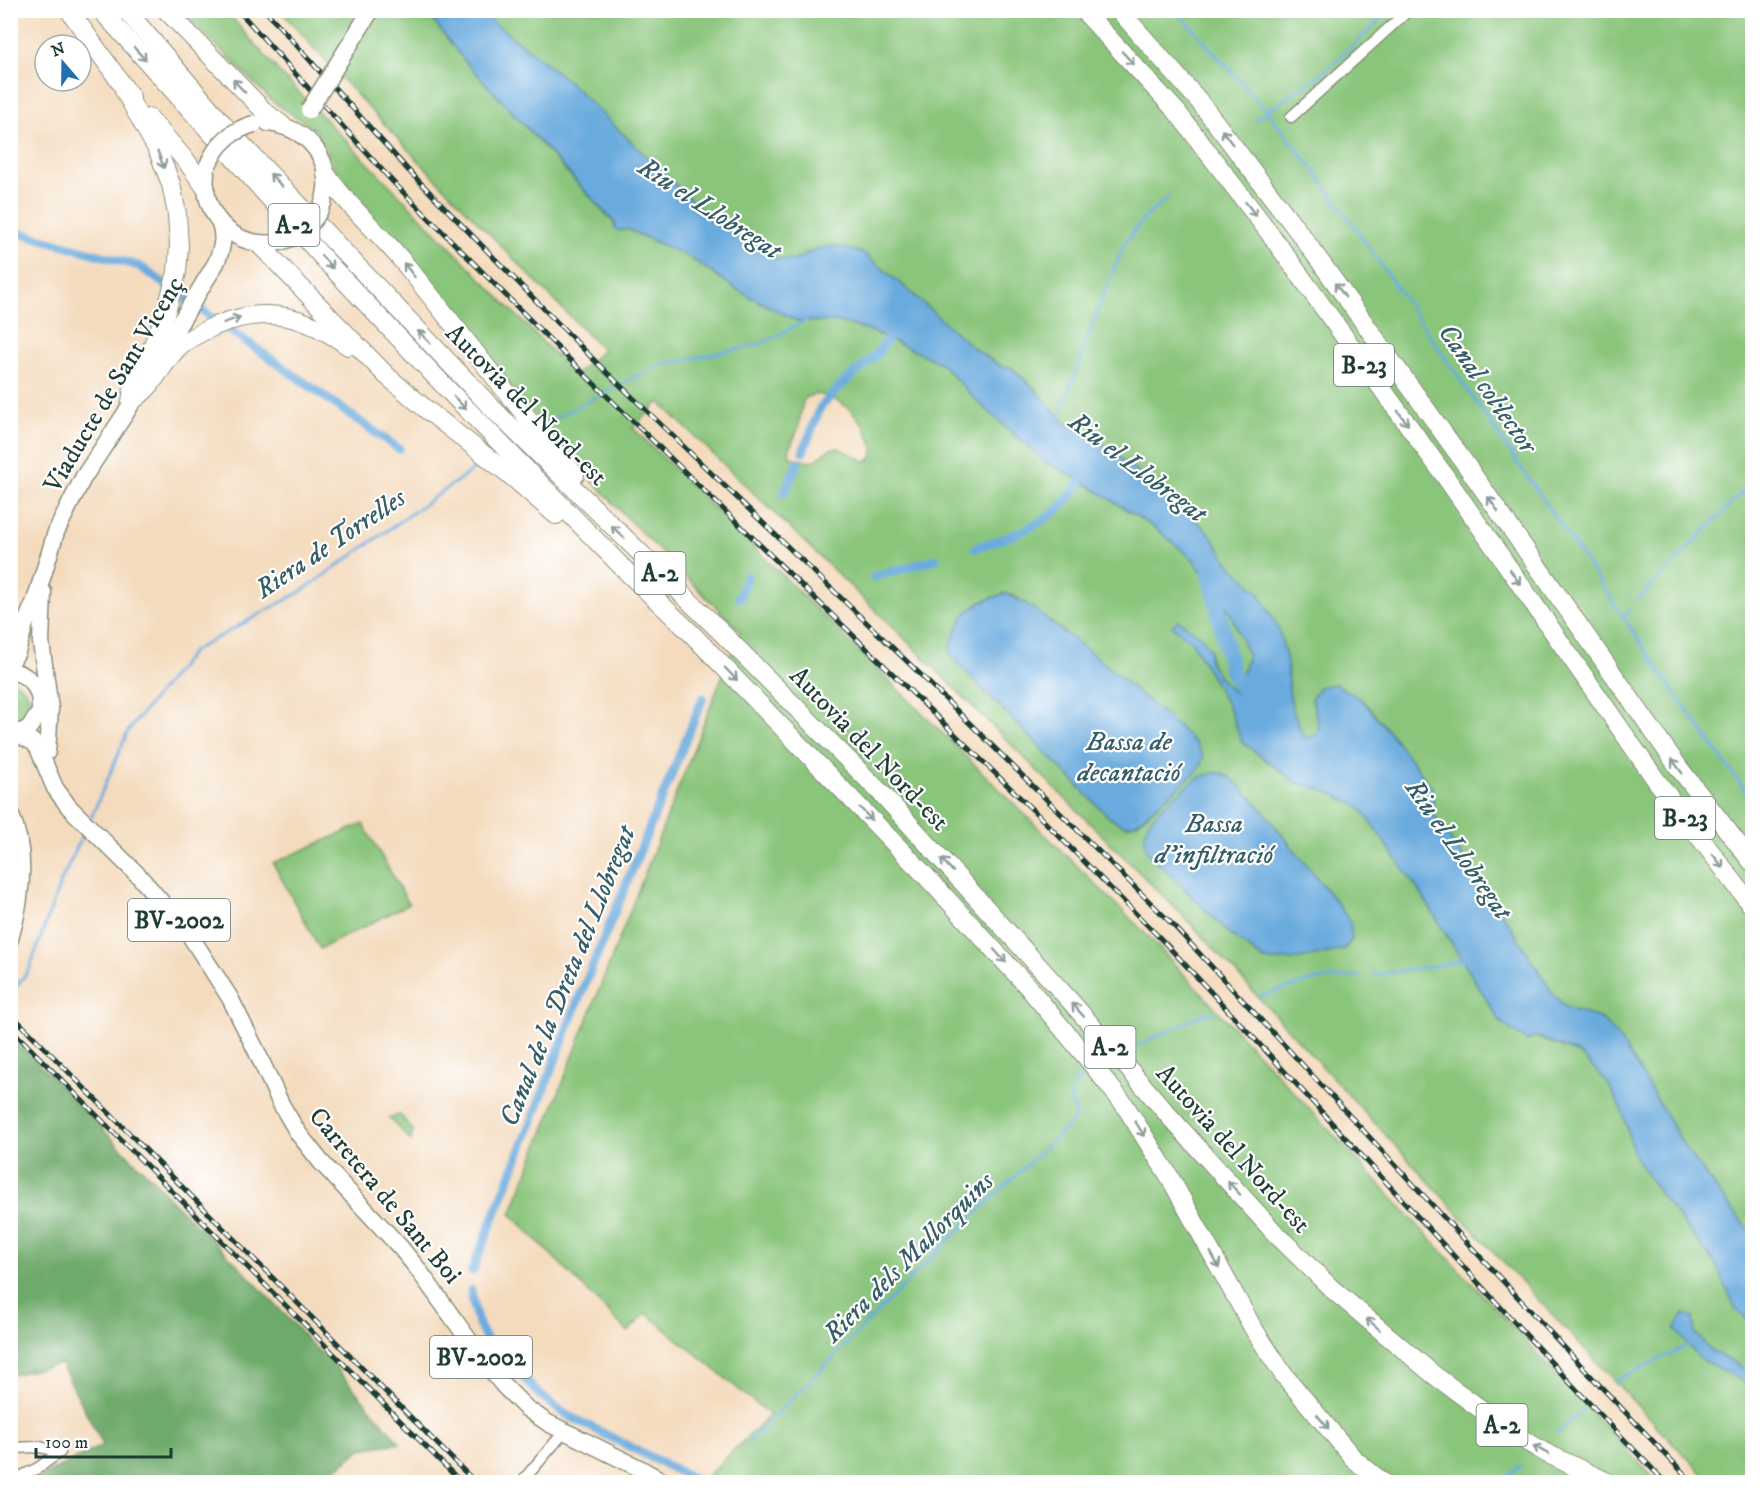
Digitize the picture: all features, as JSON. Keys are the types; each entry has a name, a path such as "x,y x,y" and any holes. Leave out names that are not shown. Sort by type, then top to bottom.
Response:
{"highway":[{"path":"69,10 124,90 158,151 171,184 177,214 179,246 172,320 151,350 134,382 131,402"},
{"name":"Autovia del Nord-est","path":"101,10 325,260 492,435 517,471 690,632 923,873 1028,987 1124,1104 1156,1154 1253,1328 1283,1374 1354,1460 1382,1482"},
{"name":"Autovia del Nord-est","path":"126,10 229,131 508,425 546,452 594,497 601,514 883,795 1073,1004 1189,1140 1275,1233 1332,1288 1418,1362 1518,1437 1600,1480"},
{"path":"166,10 266,113 282,125"},
{"name":"B-23","path":"1119,10 1199,101 1304,239 1679,768 1752,862"},
{"name":"B-23","path":"1084,12 1177,112 1268,231 1447,479 1650,771 1752,906"},
{"path":"124,90 187,162 205,187"},
{"path":"326,174 364,221 403,261 524,414 546,452"},
{"path":"254,243 387,376 474,447 517,471"},
{"path":"131,402 147,388 183,343 228,321 252,315 269,314 298,319 323,329 387,376"}],"main road":[{"path":"282,125 309,110 371,10"},
{"name":"Viaducte de Sant Vicenç","path":"309,110 309,141"},
{"name":"Viaducte de Sant Vicenç","path":"216,263 232,249 254,243 280,242 293,238 314,221 323,203 326,174 320,156 309,141 294,130 282,125 254,124 239,129 215,150 208,165 205,187 211,210 220,223 233,235 254,243"},
{"name":"Viaducte de Sant Vicenç","path":"172,320 201,287 216,263 224,239 220,223"},
{"name":"Viaducte de Sant Vicenç","path":"10,664 16,656 57,532 83,478 131,402"},
{"path":"46,565 41,604 41,642 43,667 50,697 47,752"},
{"path":"10,645 34,601"},
{"name":"Viaducte de Sant Vicenç","path":"31,681 27,665 27,649 34,601"},
{"path":"10,671 21,673 31,681"},
{"name":"BV-2002","path":"31,681 40,700 39,732 64,801"},
{"name":"BV-2002","path":"14,735 31,726 38,715"},
{"name":"BV-2002","path":"14,735 33,742 38,748 48,773 64,801"},
{"name":"Carretera de Sant Boi","path":"64,801 160,899 198,946 218,977 243,1024 281,1104 298,1132 321,1162 400,1247 507,1389 526,1408 564,1432"},
{"path":"10,813 20,843 21,866 17,915 10,939"},
{"path":"10,832 14,850 14,897 10,923"},
{"name":"BV-2002","path":"564,1432 611,1454 656,1480"}],"street":[{"path":"1291,117 1409,10"},
{"path":"523,1482 564,1432"},
{"path":"10,1448 40,1447 60,1452 38,1468 10,1482"}],"green space":[{"path":"182,11 226,11 281,74 575,375 603,350 399,140 281,11 426,11 463,59 621,231 627,229 689,257 741,292 797,321 840,322 874,332 941,363 978,402 1047,463 1079,479 1155,528 1193,559 1230,612 1248,655 1236,694 1214,669 1210,649 1172,626 1192,642 1230,710 1242,742 1297,783 1324,790 1360,807 1422,895 1501,1023 1581,1055 1608,1083 1623,1113 1635,1157 1660,1194 1717,1266 1736,1310 1752,1323 1752,1375 1736,1363 1712,1352 1695,1333 1675,1329 1735,1376 1752,1386 1752,1482 1711,1482 1475,1232 1190,923 899,633 659,402 633,428 1151,939 1657,1482 707,1482 703,1480 770,1415 646,1313 628,1332 511,1214 740,631 630,521 560,446 343,184 317,131 272,101","holes":["816,394 843,404 857,417 871,442 873,453 870,460 865,461 838,448 832,448 816,460 810,461 795,459 789,455 798,429 803,401","1011,595 1025,603 1093,654 1181,729 1201,764 1196,772 1137,823 1128,826 1110,818 962,668 965,614 986,600","1214,773 1231,778 1255,801 1350,922 1352,939 1345,948 1299,959 1270,961 1263,959 1230,934 1148,853 1198,778"]},
{"path":"479,11 1752,11 1752,1235 1687,1151 1616,1034 1601,1019 1565,1007 1553,994 1507,921 1434,816 1432,788 1362,699 1312,699 1319,728 1315,736 1305,738 1293,711 1287,661 1279,630 1259,593 1227,561 1209,533 1176,502 1094,438 1064,422 1034,388 1011,367 1002,367 974,349 863,253 815,249 796,260 777,259 736,232 714,222 567,80"},
{"path":"10,680 23,688 30,699 31,706 26,718 10,727"},
{"path":"363,824 409,904 320,949 273,863"},
{"path":"10,1035 330,1361 400,1443 361,1449 321,1482 30,1482 103,1445 61,1364 11,1375"},
{"path":"400,1115 413,1130 411,1141 389,1118"}],"water":[{"path":"426,11 479,11 567,80 714,222 736,232 777,259 796,260 815,249 837,246 863,253 974,349 1002,367 1010,367 1034,388 1064,422 1094,438 1176,502 1209,533 1227,561 1259,593 1279,630 1287,661 1293,711 1305,738 1315,736 1319,728 1312,698 1319,687 1335,684 1361,699 1432,788 1434,816 1507,921 1553,994 1565,1007 1601,1019 1616,1034 1687,1151 1752,1235 1752,1323 1736,1310 1717,1266 1660,1194 1635,1157 1623,1113 1608,1083 1581,1055 1536,1036 1528,1041 1501,1023 1422,895 1360,807 1324,790 1297,783 1242,742 1230,710 1192,642 1172,626 1178,620 1200,635 1210,649 1209,661 1221,680 1236,694 1248,655 1230,612 1193,559 1155,528 1079,479 1047,463 978,402 941,363 874,332 840,322 797,321 741,292 689,257 627,229 618,231 614,227 616,224 463,59"},
{"name":"Bassa de decantació","path":"1005,593 1025,603 1093,654 1181,729 1196,744 1203,756 1196,772 1136,823 1123,824 1110,818 950,654 950,645 965,614 982,602"},
{"name":"Bassa d'infiltració","path":"1222,773 1231,778 1255,801 1337,903 1350,922 1352,939 1345,948 1299,959 1270,961 1263,959 1230,934 1148,853 1145,835 1150,820 1188,785 1200,777"},
{"path":"1684,1314 1693,1317 1695,1333 1712,1352 1736,1363 1752,1375 1752,1386 1699,1358 1675,1329"}],"waterway":[{"name":"Canal col·lector","path":"1176,10 1267,111 1316,173 1676,695 1752,800"},
{"path":"1256,120 1325,71 1391,10"},
{"path":"1059,419 1102,298 1125,243 1144,218 1168,198"},
{"path":"10,230 139,266 399,449"},
{"name":"Riera de Torrelles","path":"542,425 656,366 761,344 807,320"},
{"name":"Canal de la Dreta del Llobregat","path":"803,452 820,408 838,388 877,354 894,330"},
{"name":"Riera de Torrelles","path":"91,818 128,731 193,651 302,591 484,462"},
{"name":"Canal de la Dreta del Llobregat","path":"784,493 798,463"},
{"name":"Canal de la Dreta del Llobregat","path":"975,548 1025,530 1052,514 1067,500 1088,471"},
{"path":"1639,599 1752,482"},
{"name":"Canal de la Dreta del Llobregat","path":"874,577 936,559"},
{"name":"Riu el Llobregat","path":"1209,568 1232,673 1251,702"},
{"name":"Canal de la Dreta del Llobregat","path":"739,598 747,576"},
{"path":"1623,616 1629,610"},
{"name":"Canal de la Dreta del Llobregat","path":"472,1271 575,1008 703,698"},
{"name":"Riera de Torrelles","path":"10,994 29,970 61,881 85,830"},
{"name":"Riera dels Mallorquins","path":"1374,975 1466,959"},
{"name":"Riera dels Mallorquins","path":"1261,996 1314,980 1360,976"},
{"name":"Riera dels Mallorquins","path":"1137,1046 1197,1017 1213,1012"},
{"name":"Riera dels Mallorquins","path":"1073,1086 1082,1077"},
{"name":"Riera dels Mallorquins","path":"749,1442 962,1227 1075,1119 1069,1092"},
{"name":"Canal de la Dreta del Llobregat","path":"471,1290 475,1314 485,1337 540,1395 565,1414 700,1482"},
{"path":"1616,1380 1689,1345"},
{"path":"1557,1433 1584,1409"},
{"path":"1502,1482 1520,1466"}],"railway":[{"path":"238,10 392,181 579,369 1037,814 1164,942 1572,1385 1665,1482"},
{"path":"265,10 407,169 598,364 919,673 1174,926 1587,1372 1692,1482"},
{"path":"10,1013 475,1482"},
{"path":"10,1028 461,1482"}]}
